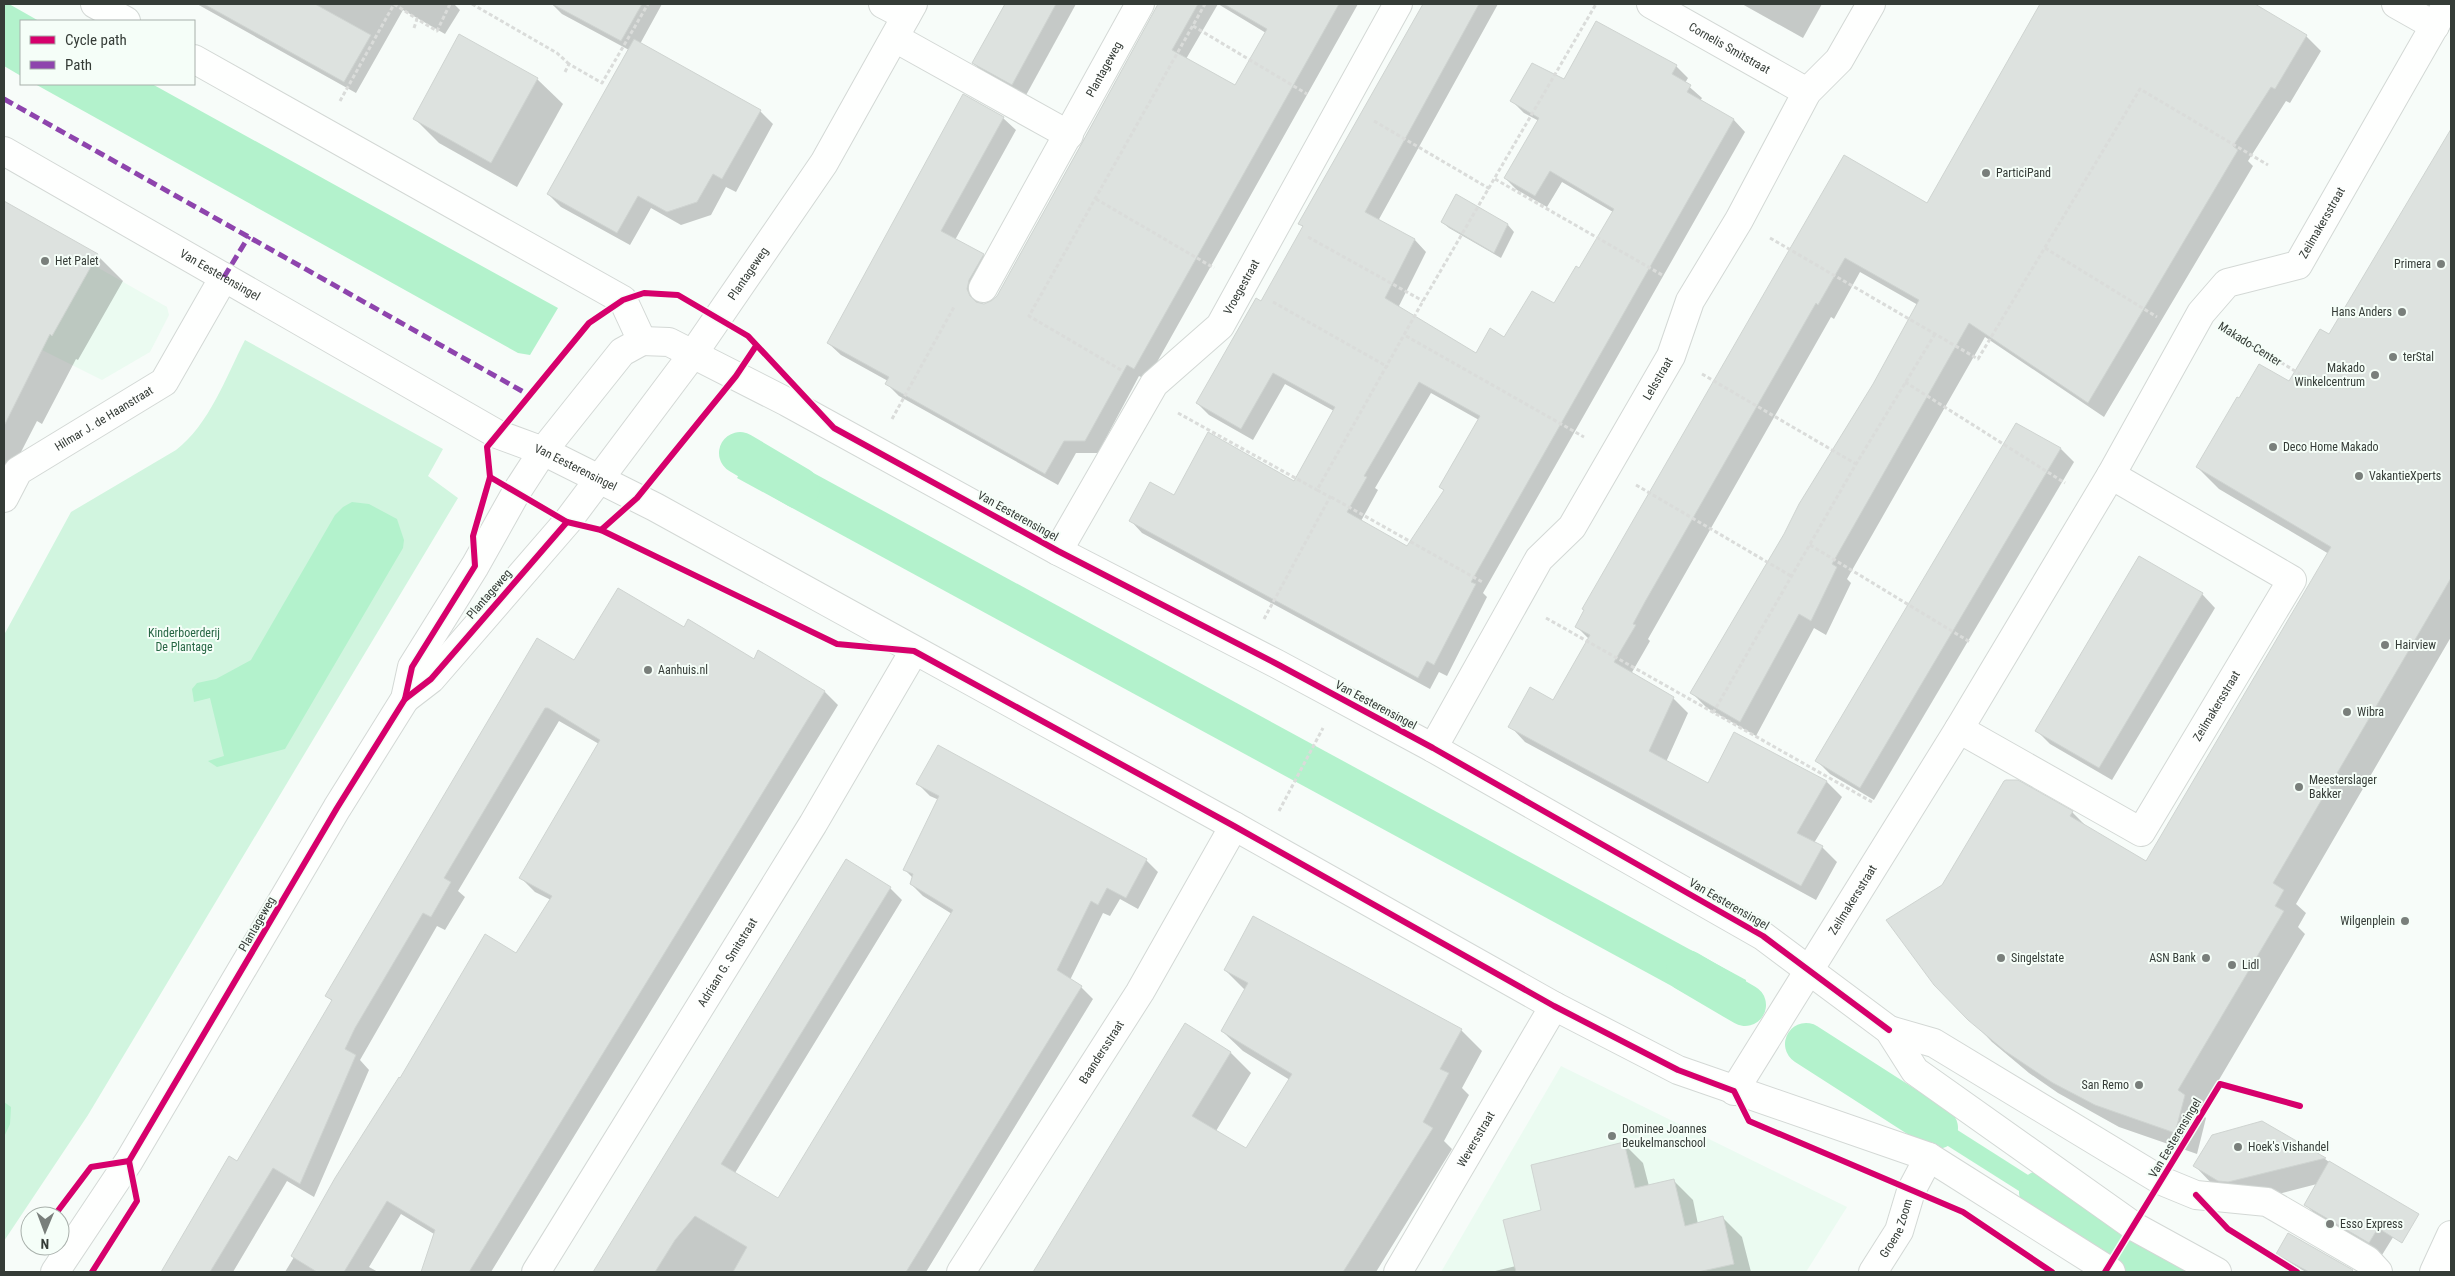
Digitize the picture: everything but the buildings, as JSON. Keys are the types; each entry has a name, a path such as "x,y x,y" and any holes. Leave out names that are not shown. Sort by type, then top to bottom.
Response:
{"street":[{"path":"95,4 124,20"},
{"name":"Plantageweg","path":"983,288 1140,4"},
{"name":"Vroegestraat","path":"1058,551 1150,392 1220,326 1398,4"},
{"name":"Cornelis Smitstraat","path":"1651,4 1808,92"},
{"name":"Lelsstraat","path":"1433,748 1540,559 1572,528 1671,356 1694,293 1739,220 1808,92 1839,60 1872,4"},
{"path":"2396,4 2441,15"},
{"name":"Plantageweg","path":"405,699 431,679 567,522 693,354 824,163 899,15 1069,135"},
{"name":"Zeilmakersstraat","path":"1734,1091 2002,658 2111,476 2194,324 2227,283 2298,265 2441,15"},
{"path":"195,60 623,300 642,341"},
{"name":"Van Eesterensingel","path":"4,151 497,434 543,451 600,479 802,587 1554,1006 1678,1070 1734,1091 1929,1157 2111,1272"},
{"name":"Hilmar J. de Haanstraat","path":"4,498 18,471 164,382 224,277"},
{"name":"Plantageweg","path":"55,1272 130,1161 338,808 405,699 412,667 543,451 622,352 642,341"},
{"name":"Van Eesterensingel","path":"642,341 669,342 874,450 1058,551 1248,649 1433,748 1763,936 1889,1030 1915,1070 2135,1227 2217,1272"},
{"name":"Zeilmakersstraat","path":"1959,728 2141,832 2292,580 2111,476"},
{"name":"Adriaan G. Smitstraat","path":"536,1272 813,824 914,651"},
{"name":"Baandersstraat","path":"961,1272 1140,992 1234,826"},
{"name":"Weversstraat","path":"1398,1272 1554,1006"},
{"name":"Van Eesterensingel","path":"1889,1030 1934,1042 2162,1182 2196,1195 2267,1202 2367,1260 2378,1272"},
{"name":"Groene Zoom","path":"1874,1272 1899,1231 1911,1191 1929,1157"},
{"path":"2434,1272 2451,1235"}],"path":[{"path":"323,132 394,5 437,30 450,4"},
{"path":"472,4 557,53 569,64 602,83 648,4"},
{"path":"1205,4 1029,316 1150,392 1317,490 1903,820"},
{"path":"1317,490 1406,336 1423,302 1596,4"},
{"path":"414,28 417,19"},
{"path":"1193,26 1490,189"},
{"path":"565,72 569,64"},
{"path":"1739,220 1978,359 2140,89 2268,165"},
{"path":"1495,179 1694,293"},
{"path":"1095,199 1388,367"},
{"path":"1278,220 1423,302"},
{"path":"874,450 969,280 983,288"},
{"path":"1713,713 1856,464 1935,334"},
{"path":"1406,336 1791,576"},
{"path":"1671,356 1856,464"},
{"path":"1905,382 2095,502"},
{"path":"1248,649 1330,497"},
{"path":"1810,545 1981,649 2002,658"},
{"path":"1284,800 1321,730"}],"shaded area":[{"path":"4,4 9,4 37,20 20,20 20,75 4,66"},
{"path":"37,85 154,85 558,308 530,355 518,353"},
{"name":"Het Palet","path":"4,214 167,307 169,315 150,352 102,380 40,349 42,341 4,320"},
{"path":"762,445 1746,980 1745,990 1725,1015 737,478 754,450"},
{"path":"352,502 369,504 397,519 404,540 403,548 285,749 217,767 208,761 224,756 210,698 194,702 192,689 197,683 216,679 251,660 335,515"},
{"name":"Dominee Joannes Beukelmanschool","path":"1561,1066 1847,1207 1806,1272 1441,1272"},
{"path":"1893,1089 2094,1217 2084,1232 1883,1105"},
{"path":"4,1102 11,1107 10,1124 4,1137"},
{"path":"2135,1244 2180,1272 2147,1272 2126,1258"}],"green space":[{"name":"Kinderboerderij De Plantage","path":"245,340 443,449 428,476 458,498 88,1115 27,1206 20,1206 20,1217 4,1241 4,635 71,512 176,450 188,440 216,400"}],"waterway":[{"path":"740,453 799,488"},
{"path":"1687,971 1745,1005"},
{"path":"1806,1044 1937,1128"},
{"path":"2040,1192 2163,1272"}],"marked path":[{"path":"4,99 529,395"},
{"path":"224,277 249,236"}],"cycle path":[{"path":"129,1161 337,808 405,699 412,667 475,566 473,536 490,477 487,447 589,323 623,300 644,293 678,295 748,336 834,428 1058,551 1277,664 1433,748 1763,936 1889,1030"},
{"path":"601,530 637,498 736,376 756,346"},
{"path":"490,477 567,522 601,530 837,644 914,651 1234,826 1554,1006 1678,1070 1734,1091 1749,1121 1963,1212 2052,1272"},
{"path":"405,699 431,679 567,522"},
{"path":"2105,1272 2220,1084 2300,1106"},
{"path":"62,1206 91,1167 129,1161"},
{"path":"92,1272 137,1201 129,1161"},
{"path":"2196,1195 2228,1229 2297,1272"}],"place":[{"name":"ParticiPand","path":"1986,173"},
{"name":"Het Palet","path":"45,261"},
{"name":"Primera","path":"2441,264"},
{"name":"Hans Anders","path":"2402,312"},
{"name":"terStal","path":"2393,357"},
{"name":"Makado Winkelcentrum","path":"2375,375"},
{"name":"Deco Home Makado","path":"2273,447"},
{"name":"VakantieXperts","path":"2359,476"},
{"name":"Hairview","path":"2385,645"},
{"name":"Aanhuis.nl","path":"648,670"},
{"name":"Wibra","path":"2347,712"},
{"name":"Meesterslager Bakker","path":"2299,787"},
{"name":"Wilgenplein","path":"2405,921"},
{"name":"Singelstate","path":"2001,958"},
{"name":"ASN Bank","path":"2206,958"},
{"name":"Lidl","path":"2232,965"},
{"name":"San Remo","path":"2139,1085"},
{"name":"Dominee Joannes Beukelmanschool","path":"1612,1136"},
{"name":"Hoek's Vishandel","path":"2238,1147"},
{"name":"Esso Express","path":"2330,1224"}]}
